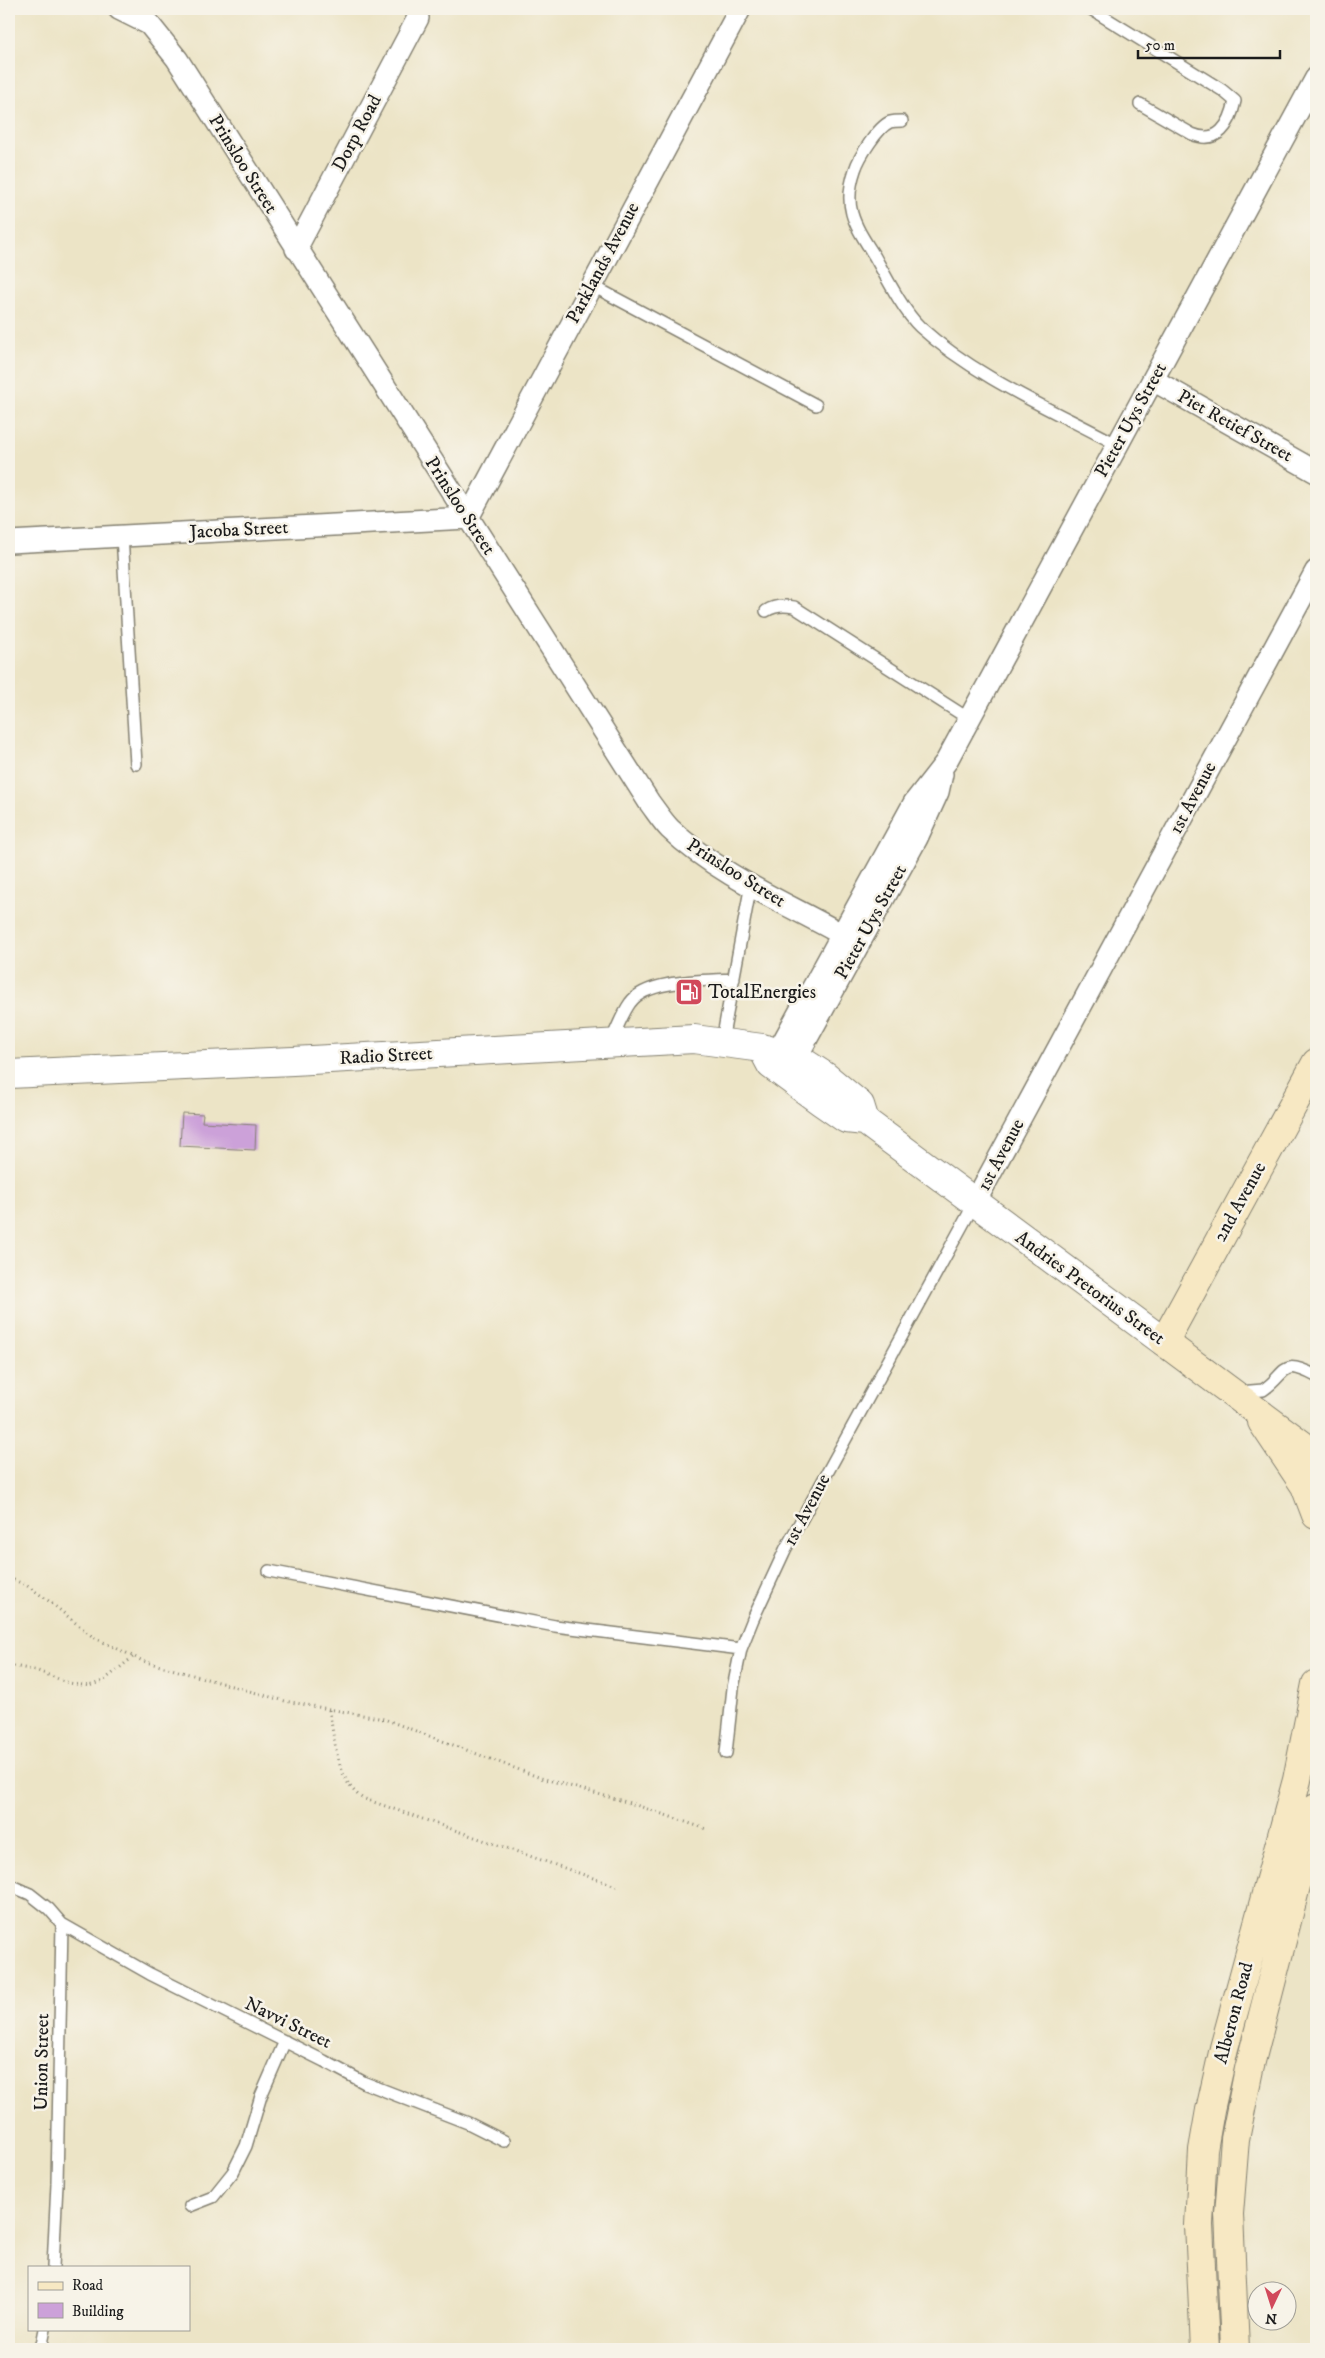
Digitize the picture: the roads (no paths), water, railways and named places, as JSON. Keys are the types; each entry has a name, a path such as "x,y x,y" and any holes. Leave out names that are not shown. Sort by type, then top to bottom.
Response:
{"main road":[{"name":"2nd Avenue","path":"1164,1342 1316,1062"},
{"name":"Andries Pretorius Street","path":"1164,1342 1316,1455"},
{"path":"1255,1409 1268,1433 1305,1486 1316,1515"},
{"name":"Alberon Road","path":"1205,2349 1199,2216 1203,2150 1224,2048 1297,1780 1316,1684"},
{"name":"Alberon Road","path":"1235,2349 1230,2214 1235,2139 1240,2112 1316,1808"},
{"path":"1210,2110 1240,2112"}],"street":[{"name":"Prinsloo Street","path":"119,9 149,24 162,39 649,802 669,828 688,844 751,884 806,917 850,939"},
{"name":"Parklands Avenue","path":"468,518 740,9"},
{"name":"Dorp Road","path":"296,249 418,18"},
{"name":"Pieter Uys Street","path":"779,1060 850,939 914,802 946,762 1316,78"},
{"name":"Piet Retief Street","path":"1153,380 1316,472"},
{"name":"Jacoba Street","path":"9,542 468,518"},
{"name":"1st Avenue","path":"974,1204 1316,571"},
{"name":"Radio Street","path":"9,1074 293,1061 694,1039 722,1041 779,1060"},
{"name":"Andries Pretorius Street","path":"779,1060 846,1119 865,1121 974,1204 1164,1342"}],"lane":[{"path":"1091,9 1222,90 1235,101 1229,119 1219,134 1212,138 1201,138 1192,134 1140,104"},
{"path":"902,121 889,123 874,136 856,167 849,188 848,201 853,218 896,292 919,326 974,368 1118,445"},
{"path":"591,285 816,405"},
{"path":"122,536 136,764"},
{"path":"766,611 773,607 785,605 794,608 969,719"},
{"path":"722,1041 751,884"},
{"path":"610,1043 630,1002 644,991 662,986 734,979"},
{"name":"1st Avenue","path":"726,1753 733,1688 741,1649 753,1619 785,1550 974,1204"},
{"path":"1232,1392 1263,1390 1284,1369 1289,1368 1302,1369 1316,1376"},
{"path":"269,1571 555,1626 741,1649"},
{"path":"9,1885 30,1894 49,1909 62,1924"},
{"name":"Navvi Street","path":"62,1924 157,1977 364,2083 468,2123 504,2141"},
{"name":"Union Street","path":"53,2266 58,2184 62,1924"},
{"path":"190,2206 214,2197 233,2172 246,2146 261,2096 285,2041"},
{"path":"41,2349 45,2330"}],"place":[{"name":"TotalEnergies","path":"689,992"}]}
